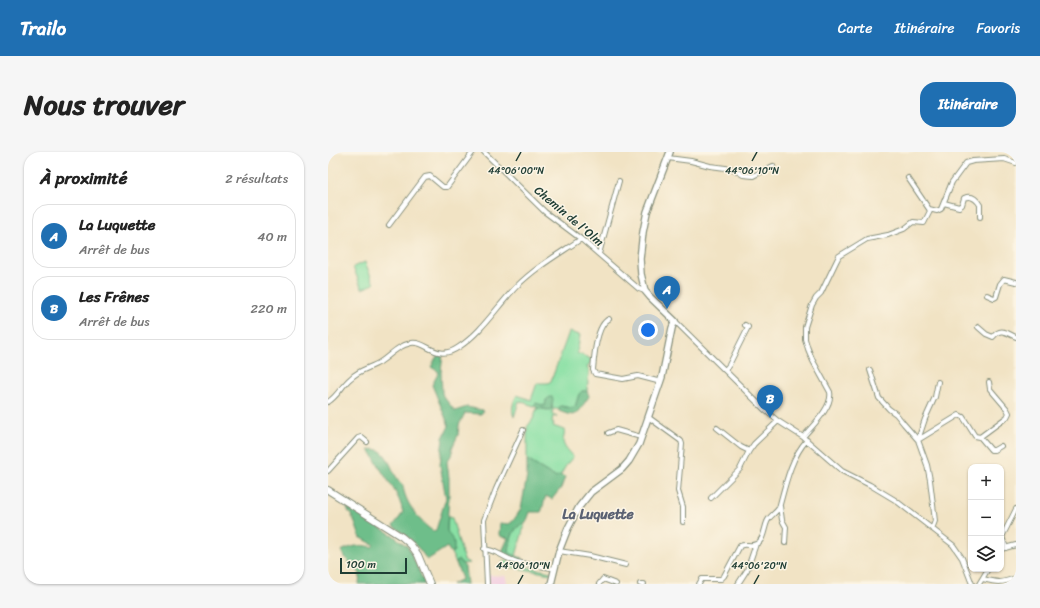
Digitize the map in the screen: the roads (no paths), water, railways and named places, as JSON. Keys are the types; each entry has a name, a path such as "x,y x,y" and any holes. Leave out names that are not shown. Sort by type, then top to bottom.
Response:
{"main road":[{"path":"328,491 402,537 411,545 418,556 430,584"}],"street":[{"path":"389,225 426,176 430,176 443,187 447,187 473,152"},
{"name":"Chemin de l'Olm","path":"484,152 544,212 581,239 639,289 645,291"},
{"path":"670,152 650,203 643,232 640,259 641,274 645,291 766,411 778,421 805,439 842,471 895,500 953,545 962,558 972,584"},
{"path":"668,158 733,169 743,175 753,176 773,166"},
{"path":"929,209 941,209 952,182 966,163 973,161 1004,159 1016,163"},
{"path":"699,584 702,579 721,579 740,546 744,544 756,544 761,541 767,520 775,513 780,503 795,458 805,439 831,398 830,392 813,361 805,339 805,327 812,305 816,298 821,294 839,256 867,239 888,235 904,229 913,222 924,222 930,211 908,178"},
{"path":"599,254 619,181"},
{"path":"944,203 959,208 964,198 973,197 980,205 980,217"},
{"path":"328,402 336,396 352,377 380,362 398,348 414,343 440,353 450,352 459,348 478,333 525,278 581,239"},
{"path":"987,295 994,298 996,297 1000,284 1004,279 1016,282"},
{"path":"609,319 604,323 599,332 593,370 595,374 623,379 638,376 661,382"},
{"path":"551,584 560,551 571,520 583,501 594,489 622,469 632,456 641,437 661,382 672,328 675,321"},
{"path":"725,370 748,327 744,325"},
{"path":"978,327 986,334 993,337 997,332 1001,331 1016,336"},
{"path":"870,370 879,398 896,414 918,440 927,464 930,480 935,521 932,529"},
{"path":"918,440 925,419 935,398 938,382"},
{"path":"980,438 1007,417 1008,413 1007,409 990,389 989,382"},
{"path":"918,440 959,415 963,417 975,436 980,438 991,450 1001,446"},
{"path":"648,416 681,441 682,444 678,491 683,507 683,522"},
{"path":"711,498 740,469 754,444 778,421"},
{"path":"717,428 741,447 749,451"},
{"path":"487,584 484,549 484,518 523,430"},
{"path":"608,433 616,430 641,437"},
{"path":"328,471 358,438 361,437 367,442"},
{"path":"780,503 782,520 786,527 785,543"},
{"path":"1002,536 1016,509"},
{"path":"738,584 747,570 756,544"},
{"path":"1004,548 1016,545"},
{"path":"484,549 493,550 509,560 555,569"},
{"path":"560,551 590,556 626,565"},
{"path":"979,584 986,572"},
{"path":"983,579 997,583 1016,578"},
{"path":"599,584 603,580 616,584"}],"place":[{"name":"La Luquette","path":"667,309"},
{"name":"Les Frênes","path":"770,418"}],"district":[{"name":"La Luquette","path":"598,514"}]}
